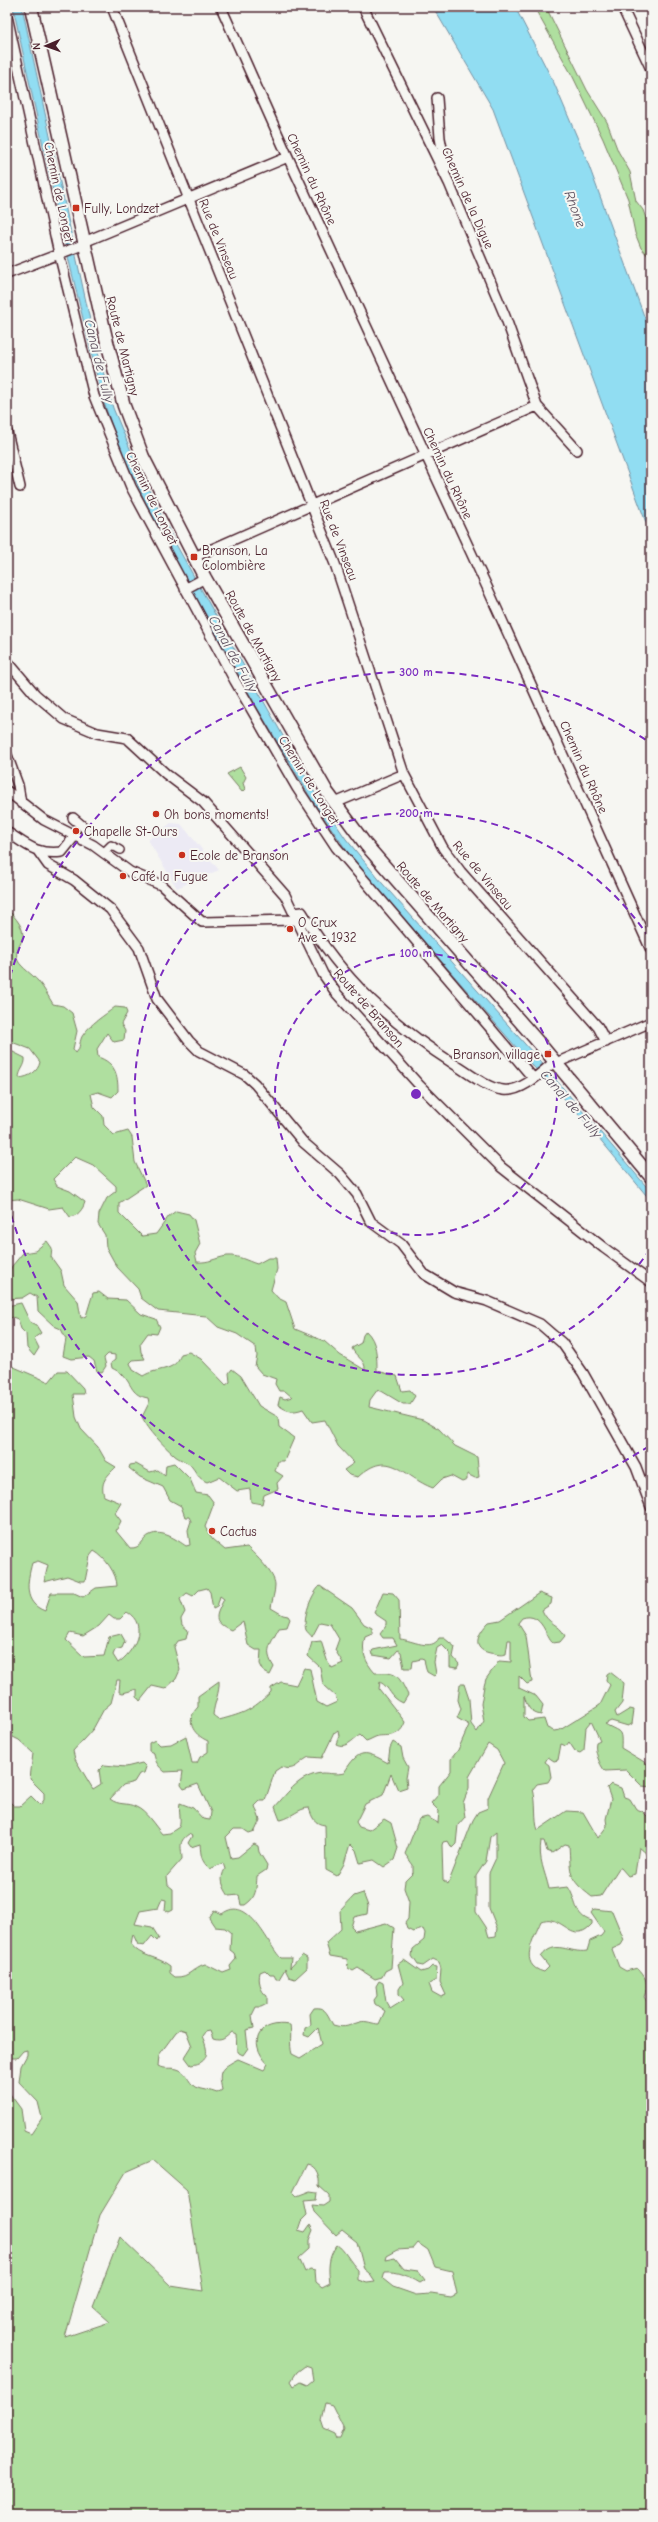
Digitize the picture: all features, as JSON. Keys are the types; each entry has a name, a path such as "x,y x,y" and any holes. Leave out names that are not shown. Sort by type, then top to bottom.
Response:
{"main road":[{"name":"Route de Martigny","path":"31,7 82,244 126,412 143,457 205,578 335,802 378,861 651,1178"}],"street":[{"name":"Rue de Vinseau","path":"112,7 312,505 350,605 404,774 443,848 461,872 598,1027 606,1042"},
{"name":"Chemin du Rhône","path":"221,7 288,157 513,643 651,950"},
{"name":"Chemin de la Digue","path":"363,7 449,182 505,316 537,406"},
{"path":"622,7 651,69"},
{"name":"Chemin de Longet","path":"7,16 94,396 102,421 131,487 185,589 291,779 336,847 534,1077"},
{"path":"437,98 440,138 449,182"},
{"path":"7,274 288,157"},
{"path":"194,557 537,406 577,450"},
{"path":"7,432 20,487"},
{"path":"185,589 205,578"},
{"name":"Route de Branson","path":"7,661 35,694 64,719 97,733 127,738 166,774 203,802 232,838 277,883 323,974 334,990 420,1086 501,1167 604,1248 651,1282"},
{"path":"7,755 18,785 21,804"},
{"path":"335,802 404,774"},
{"path":"7,791 21,804 103,853 130,872 161,885 202,922 295,917 302,912 311,928 358,989 390,1018 426,1046 472,1076 503,1090 522,1086 553,1064 651,1022"},
{"path":"38,852 62,852 88,830 74,818"},
{"path":"7,832 38,852 48,865 74,880 110,909 139,948 144,959 151,986 158,999 189,1041 199,1051 246,1075 303,1142 340,1174 354,1190 370,1222 401,1244 424,1274 454,1292 487,1301 540,1324 562,1344 584,1373 631,1457 651,1507"},
{"path":"103,853 111,845 120,850"}],"shaded area":[{"name":"Ecole de Branson","path":"171,823 181,824 219,870 177,888 148,840"}],"green space":[{"path":"534,7 546,7 587,90 607,122 618,151 630,172 636,201 643,210 651,233 651,259 641,248 635,233 628,199 603,139 573,77"},
{"path":"240,767 246,777 243,783 245,789 242,792 227,774"},
{"path":"7,909 22,928 23,935 17,955 18,961 38,981 53,1004 63,1006 72,1013 77,1031 73,1049 76,1053 79,1049 83,1035 98,1020 115,1007 125,1008 127,1013 121,1024 125,1031 124,1040 114,1042 107,1033 97,1049 98,1057 108,1062 116,1074 118,1091 112,1097 98,1092 91,1094 94,1107 103,1116 104,1125 114,1135 128,1131 132,1137 135,1162 146,1185 119,1203 119,1213 142,1236 156,1234 169,1216 176,1211 189,1214 194,1220 200,1244 195,1253 197,1262 205,1262 231,1256 239,1257 257,1264 268,1258 276,1258 277,1269 271,1290 278,1298 286,1302 295,1329 324,1341 340,1355 365,1370 364,1363 355,1354 352,1348 361,1343 363,1335 366,1331 370,1335 374,1344 377,1371 397,1376 402,1391 410,1390 415,1396 410,1404 403,1404 378,1389 370,1400 369,1407 423,1420 439,1429 455,1446 477,1457 479,1477 475,1478 467,1474 467,1480 462,1482 451,1476 442,1479 433,1488 388,1464 369,1468 358,1477 349,1475 344,1470 354,1463 338,1446 325,1420 312,1422 303,1409 290,1411 278,1405 280,1397 285,1399 292,1397 285,1391 279,1391 275,1384 276,1379 262,1374 255,1366 257,1356 256,1347 237,1334 218,1327 206,1316 158,1311 141,1298 138,1289 117,1267 106,1247 105,1235 98,1224 99,1214 107,1198 116,1191 116,1186 93,1165 75,1157 53,1179 57,1186 70,1191 85,1202 80,1212 73,1216 70,1217 63,1207 49,1209 18,1199 7,1200 7,1049 25,1058 19,1078 35,1071 40,1062 30,1049 9,1041 7,1044"},
{"path":"47,1241 52,1248 51,1257 61,1271 64,1285 78,1301 81,1318 86,1316 93,1293 99,1292 108,1299 126,1300 141,1314 156,1319 160,1327 157,1334 148,1333 140,1344 141,1352 145,1359 133,1360 130,1363 133,1370 143,1376 148,1373 165,1369 174,1364 181,1354 189,1352 201,1359 226,1385 230,1382 229,1373 232,1369 241,1376 259,1406 278,1417 279,1427 294,1438 284,1461 278,1461 275,1471 283,1476 277,1483 278,1489 264,1495 262,1504 251,1502 250,1489 237,1491 219,1477 207,1482 204,1481 198,1476 191,1465 176,1457 165,1447 152,1433 142,1417 149,1403 148,1398 138,1395 122,1374 112,1368 111,1363 115,1360 115,1355 108,1354 104,1358 106,1366 102,1372 97,1371 94,1361 89,1357 71,1359 63,1356 66,1339 61,1329 54,1326 38,1311 37,1297 30,1293 22,1298 7,1299 7,1278 12,1266 23,1253 35,1251"},
{"path":"21,1303 30,1322 36,1325 41,1333 34,1338 39,1348 34,1356 27,1348 26,1334 21,1329 18,1319 12,1317 8,1321 7,1328 7,1306"},
{"path":"7,1364 49,1382 58,1371 67,1371 83,1388 84,1394 73,1394 76,1417 81,1429 98,1447 106,1461 116,1467 103,1483 103,1491 104,1496 121,1503 115,1513 121,1521 116,1531 130,1548 137,1547 147,1536 159,1533 174,1538 186,1546 190,1545 188,1530 191,1521 189,1517 185,1517 181,1506 170,1500 163,1487 140,1477 129,1468 130,1465 136,1464 150,1472 158,1470 165,1476 166,1465 174,1463 190,1479 196,1493 208,1495 214,1503 205,1527 212,1539 225,1550 247,1547 264,1564 272,1575 275,1585 271,1608 283,1615 288,1616 290,1619 287,1627 279,1628 269,1647 269,1656 274,1667 270,1675 264,1672 260,1664 261,1650 256,1650 248,1645 243,1621 231,1630 220,1624 218,1621 217,1614 224,1599 220,1596 217,1607 213,1609 210,1592 207,1588 199,1590 193,1596 187,1593 180,1599 185,1612 181,1619 182,1625 188,1630 186,1639 178,1641 174,1647 180,1670 176,1679 165,1689 152,1686 140,1701 137,1697 137,1689 123,1693 119,1692 120,1680 117,1680 111,1703 104,1709 93,1729 73,1751 75,1759 93,1789 101,1784 99,1770 104,1765 126,1767 142,1763 146,1767 144,1773 139,1774 134,1782 123,1785 110,1799 140,1809 147,1815 162,1834 170,1833 179,1827 180,1803 193,1808 203,1819 210,1820 211,1812 198,1784 184,1789 181,1785 183,1771 165,1772 160,1768 155,1759 154,1753 149,1751 149,1743 155,1740 160,1745 171,1744 186,1736 192,1763 197,1763 200,1757 208,1752 208,1741 194,1731 191,1722 192,1717 198,1707 198,1696 219,1681 219,1689 213,1715 219,1720 242,1713 253,1707 271,1692 271,1688 281,1682 296,1685 304,1668 310,1669 317,1702 326,1707 337,1702 336,1697 323,1685 320,1667 308,1656 312,1642 321,1641 327,1660 332,1668 343,1663 335,1650 339,1639 330,1624 320,1622 312,1637 306,1630 305,1619 308,1606 320,1586 352,1608 364,1624 372,1628 372,1634 365,1637 363,1647 366,1660 375,1673 388,1673 396,1676 402,1683 408,1695 403,1703 398,1701 384,1684 380,1682 379,1689 405,1722 403,1727 397,1733 378,1736 366,1741 360,1735 346,1745 340,1745 336,1744 339,1736 338,1730 334,1733 322,1758 309,1757 293,1768 281,1767 275,1771 265,1801 260,1801 255,1806 260,1820 255,1831 249,1833 243,1829 234,1829 226,1837 231,1858 238,1857 254,1844 258,1846 259,1852 267,1865 266,1870 257,1876 254,1896 249,1902 245,1905 241,1905 239,1895 229,1896 222,1883 222,1876 225,1869 223,1863 210,1869 202,1858 200,1844 191,1847 188,1843 192,1836 189,1834 185,1837 182,1843 182,1859 167,1876 168,1885 173,1889 173,1910 169,1912 165,1910 166,1900 162,1899 158,1908 140,1911 135,1924 152,1927 159,1938 157,1941 152,1936 144,1946 138,1945 133,1934 131,1944 139,1952 160,1960 170,1966 170,1973 175,1977 184,1976 197,1967 205,1964 223,1973 231,1970 230,1966 236,1959 234,1953 230,1950 231,1933 225,1928 215,1927 209,1918 214,1910 222,1914 232,1909 241,1910 249,1916 264,1933 281,1958 291,1958 290,1968 302,1955 307,1958 307,1968 295,1979 289,1977 285,1969 279,1979 276,1979 274,1975 270,1975 265,1970 260,1972 260,1986 267,1996 267,2004 261,2007 256,2007 252,2015 254,2028 246,2030 248,2048 243,2055 237,2052 236,2034 232,2032 223,2039 216,2040 213,2039 210,2031 205,2032 202,2036 206,2046 205,2058 197,2064 191,2065 185,2057 192,2046 186,2031 180,2029 176,2032 159,2055 158,2066 180,2070 195,2087 217,2093 222,2090 220,2078 222,2071 227,2065 238,2059 264,2070 268,2064 261,2056 257,2040 264,2029 271,2026 280,2024 290,2025 292,2054 300,2058 322,2044 318,2028 309,2037 304,2035 305,2028 311,2025 310,2014 314,2008 324,2010 333,2025 345,2027 362,2022 379,2024 385,2011 375,2004 374,2000 377,1996 376,1986 379,1981 383,1983 386,2002 390,2009 404,2000 399,1994 399,1989 403,1983 398,1964 404,1960 421,1972 428,1970 432,1966 437,1967 436,1980 429,1984 432,1992 441,1997 446,1995 440,1982 441,1969 439,1962 433,1959 423,1966 418,1965 412,1956 413,1949 424,1940 425,1933 423,1929 413,1932 407,1929 405,1923 408,1919 409,1902 404,1888 405,1881 413,1873 413,1865 405,1854 419,1819 427,1817 438,1823 439,1811 431,1803 439,1794 439,1786 451,1771 451,1759 458,1750 469,1725 457,1718 461,1709 458,1700 460,1684 464,1684 469,1699 471,1724 477,1732 484,1721 481,1704 486,1679 499,1661 511,1662 511,1640 508,1640 506,1654 500,1655 490,1653 480,1648 478,1640 485,1626 489,1622 500,1620 539,1593 552,1598 551,1604 542,1610 547,1619 563,1632 565,1636 560,1642 553,1643 543,1626 535,1618 522,1618 518,1623 526,1636 532,1682 527,1684 519,1676 519,1688 536,1696 543,1705 541,1715 537,1714 531,1710 524,1696 524,1717 528,1721 544,1719 547,1728 554,1731 560,1730 600,1705 610,1685 606,1680 607,1674 610,1672 624,1683 622,1703 615,1712 617,1717 630,1709 634,1710 632,1724 628,1726 611,1721 605,1724 619,1732 621,1737 621,1748 651,1766 651,1787 642,1786 626,1770 605,1771 596,1753 596,1742 600,1740 591,1721 586,1727 584,1750 580,1753 575,1751 569,1742 566,1746 561,1744 558,1760 554,1761 548,1757 545,1762 549,1765 551,1777 548,1782 537,1784 533,1789 536,1822 538,1830 566,1811 583,1812 598,1838 607,1826 606,1819 611,1799 607,1788 611,1784 621,1788 624,1797 630,1799 636,1809 642,1811 651,1820 651,1854 648,1855 639,1847 635,1874 628,1876 621,1868 619,1868 601,1896 592,1897 574,1880 570,1863 569,1845 565,1844 552,1853 547,1851 544,1841 541,1841 541,1860 549,1889 568,1887 578,1911 586,1919 592,1921 592,1924 581,1932 576,1932 557,1922 550,1920 541,1921 532,1943 529,1957 531,1963 536,1968 544,1972 549,1967 541,1957 546,1951 552,1948 587,1951 590,1941 601,1936 604,1932 591,1913 594,1909 612,1911 624,1940 621,1945 612,1949 619,1967 626,1971 637,1968 645,1978 647,1985 644,1997 651,2007 651,2515 7,2515 7,2090 21,2109 24,2131 31,2134 42,2118 38,2102 19,2082 21,2066 27,2055 27,2050 23,2051 17,2058 10,2058 7,2056 7,1799 14,1806 20,1806 31,1796 40,1805 44,1800 44,1793 30,1779 33,1753 19,1740 7,1734","holes":["94,1551 110,1566 115,1576 117,1586 96,1588 83,1597 74,1593 51,1593 45,1611 33,1603 28,1591 32,1563 38,1561 48,1565 44,1582 67,1576 80,1581 85,1581 90,1556","127,1612 134,1617 138,1631 134,1645 118,1663 113,1655 115,1650 122,1648 125,1641 121,1634 109,1637 104,1656 84,1657 66,1640 70,1633 83,1636 99,1626 109,1615 114,1619 120,1619","488,1744 497,1750 504,1763 488,1798 488,1808 478,1812 473,1820 448,1884 443,1880 442,1845 443,1842 448,1841 452,1848 456,1844 458,1825 465,1817 463,1803 469,1788 469,1777","496,1832 496,1858 489,1873 489,1908 497,1928 496,1936 489,1937 486,1927 476,1912 476,1876 486,1861 490,1837","153,2160 187,2190 203,2291 171,2286 120,2237 93,2307 110,2322 65,2337 100,2215 126,2172","307,2164 310,2165 317,2172 319,2186 329,2195 329,2202 323,2206 312,2205 314,2212 336,2235 342,2230 357,2242 364,2269 369,2273 375,2282 367,2283 358,2280 358,2270 342,2249 337,2245 329,2263 330,2283 322,2287 316,2282 315,2270 310,2269 305,2272 299,2258 309,2249 309,2240 313,2230 310,2225 305,2232 298,2230 301,2221 307,2215 304,2200 316,2199 317,2192 310,2191 297,2196 293,2192","418,2243 428,2250 435,2267 452,2271 457,2294 451,2297 431,2294 416,2295 393,2287 383,2279 385,2272 403,2274 420,2283 425,2280 418,2271 404,2269 395,2258 385,2260 386,2256 397,2250 413,2249","305,2366 311,2368 313,2380 307,2385 300,2382 294,2386 291,2381 297,2372","325,2403 332,2405 344,2429 340,2439 337,2439 335,2434 324,2429 321,2420"]},
{"path":"383,1592 393,1593 399,1600 400,1639 427,1645 436,1642 439,1638 444,1638 455,1647 453,1657 459,1664 457,1668 450,1667 450,1653 442,1645 437,1648 434,1662 436,1674 434,1676 427,1672 424,1660 421,1659 413,1661 412,1668 404,1668 401,1652 398,1650 391,1658 373,1655 373,1650 397,1645 393,1638 383,1638 380,1634 386,1626 386,1621 374,1613"},
{"path":"393,1742 401,1747 403,1758 408,1767 406,1778 407,1787 398,1790 391,1774 383,1795 365,1804 356,1822 359,1827 369,1830 384,1819 391,1823 398,1848 394,1860 384,1867 374,1860 360,1863 356,1850 350,1844 344,1864 337,1876 326,1870 325,1825 316,1822 312,1817 309,1808 302,1809 280,1820 275,1807 295,1785 307,1777 322,1773 344,1773 358,1755 368,1754 388,1763 390,1748"},
{"path":"363,1893 368,1906 367,1914 354,1917 351,1927 355,1931 386,1923 394,1928 391,1968 385,1971 382,1977 375,1979 358,1968 353,1971 348,1968 347,1959 330,1956 326,1943 341,1929 340,1911 354,1896"}],"water":[{"name":"Canal de Fully","path":"13,7 22,7 93,334 113,408 139,470 173,539 316,795 346,839 382,883 540,1061 651,1192 651,1201 579,1114 530,1063 353,860 312,800 256,706 160,532 119,447 102,397 61,228"},
{"name":"Rhone","path":"433,7 515,7 554,83 586,158 651,335 651,536 493,109"}],"place":[{"name":"Fully, Londzet","path":"76,208"},
{"name":"Branson, La Colombière","path":"194,557"},
{"name":"Oh bons moments!","path":"156,814"},
{"name":"Chapelle St-Ours","path":"76,831"},
{"name":"Ecole de Branson","path":"182,855"},
{"name":"Café la Fugue","path":"123,876"},
{"name":"O Crux Ave - 1932","path":"290,929"},
{"name":"Branson, village","path":"548,1054"},
{"name":"Cactus","path":"212,1531"}]}
